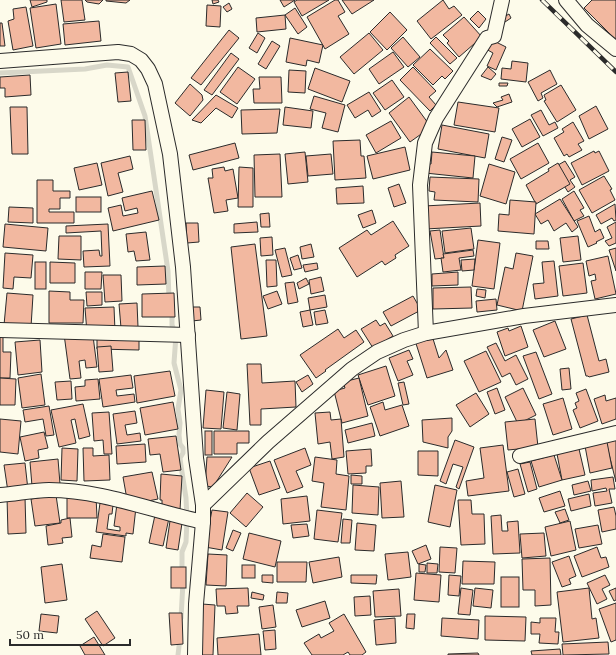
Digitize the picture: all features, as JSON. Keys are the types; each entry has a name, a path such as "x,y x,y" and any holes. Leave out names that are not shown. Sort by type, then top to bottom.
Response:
{"street":[{"path":"426,333 420,184 425,143 436,118 487,38 494,36 502,0"},
{"path":"566,0 587,25 616,49"},
{"path":"0,62 118,52 131,54 141,60 148,68 155,84 170,154 184,267 196,458 203,505 196,604 195,655"},
{"path":"203,505 268,442 352,369 377,352 404,340 426,333 524,316 616,305"},
{"path":"0,330 188,335"},
{"path":"520,456 616,433"},
{"path":"0,495 48,490 72,492 107,497 174,516 203,522"}],"building":[{"path":"30,0 47,0 47,2 32,7"},
{"path":"61,0 82,0 85,20 64,22"},
{"path":"85,0 103,0 99,4 87,2"},
{"path":"106,0 130,0 126,3"},
{"path":"212,0 218,0 219,2 213,4"},
{"path":"280,0 295,0 284,7"},
{"path":"297,0 329,0 302,16 294,2"},
{"path":"335,0 338,0 345,12 338,16 349,34 325,49 307,17"},
{"path":"342,0 374,0 352,14"},
{"path":"443,0 449,9 454,6 462,15 431,39 417,21"},
{"path":"592,0 616,0 616,40 584,8"},
{"path":"229,3 232,9 227,12 223,7"},
{"path":"56,4 61,44 36,48 30,8"},
{"path":"207,5 221,6 220,27 206,26"},
{"path":"26,7 33,46 13,50 8,21 14,19 13,9"},
{"path":"295,8 307,27 298,34 285,15"},
{"path":"478,11 486,19 479,28 470,19"},
{"path":"390,12 407,30 387,50 370,32"},
{"path":"509,14 511,18 505,22 502,18"},
{"path":"285,15 286,29 257,32 256,18"},
{"path":"464,17 482,37 459,57 447,43 449,41 443,35"},
{"path":"99,21 101,41 65,45 63,24"},
{"path":"0,23 2,23 5,46 0,46"},
{"path":"229,30 239,38 201,85 191,78"},
{"path":"258,33 265,38 257,53 249,48"},
{"path":"369,33 383,50 354,74 340,57"},
{"path":"403,37 420,57 408,67 391,48"},
{"path":"436,37 457,58 450,64 430,43"},
{"path":"290,38 323,45 319,63 307,60 306,66 286,62"},
{"path":"490,39 506,47 496,70 487,66 493,53 486,49"},
{"path":"272,41 280,46 266,69 258,64"},
{"path":"430,49 453,71 445,79 442,76 433,85 413,65"},
{"path":"393,52 404,67 379,84 369,69"},
{"path":"231,53 239,59 212,95 204,90"},
{"path":"512,61 528,63 526,82 501,79 502,68 511,69"},
{"path":"238,67 255,79 237,104 220,92"},
{"path":"413,67 436,91 429,97 436,105 430,111 400,80"},
{"path":"488,67 496,74 491,80 481,76"},
{"path":"315,68 350,81 342,102 308,89"},
{"path":"289,70 306,71 305,93 288,92"},
{"path":"550,70 557,84 541,93 543,98 538,101 528,82"},
{"path":"128,72 131,101 118,102 115,73"},
{"path":"30,75 31,95 5,97 5,88 0,88 0,77"},
{"path":"259,77 281,77 282,103 254,103 253,89 260,89"},
{"path":"392,80 404,97 385,110 373,93"},
{"path":"499,83 508,83 507,86 499,86"},
{"path":"190,84 202,95 203,100 190,116 175,103"},
{"path":"561,85 576,110 557,122 544,101 546,100 544,95"},
{"path":"369,92 381,111 372,117 368,110 355,118 347,105"},
{"path":"509,94 512,102 497,107 493,103 503,100 501,97"},
{"path":"216,95 238,108 232,118 216,108 201,123 192,120"},
{"path":"314,96 345,105 338,132 322,128 326,113 310,109"},
{"path":"409,97 431,127 410,142 389,113"},
{"path":"458,102 499,108 495,132 454,125"},
{"path":"596,106 608,129 589,139 579,116"},
{"path":"10,107 27,107 28,154 12,154"},
{"path":"285,107 313,111 311,128 283,125"},
{"path":"280,109 277,133 242,134 241,110"},
{"path":"541,110 549,125 555,122 558,128 543,136 531,115"},
{"path":"530,119 540,137 522,147 512,129"},
{"path":"132,120 145,120 146,150 133,150"},
{"path":"391,121 401,138 376,153 366,135"},
{"path":"573,122 584,141 578,144 582,150 569,157 567,154 564,156 554,138 564,132 562,129"},
{"path":"442,125 489,134 485,158 438,149"},
{"path":"502,137 512,140 504,162 495,159"},
{"path":"360,140 361,156 364,156 366,178 335,180 333,141"},
{"path":"235,143 239,158 193,170 189,155"},
{"path":"538,143 549,163 521,179 510,159"},
{"path":"405,147 410,170 373,179 367,156"},
{"path":"594,151 595,153 599,151 609,171 582,185 571,163"},
{"path":"305,152 308,182 288,184 285,154"},
{"path":"432,152 475,156 473,178 425,173 426,164 431,164"},
{"path":"280,154 282,197 255,197 254,155"},
{"path":"331,154 333,174 308,176 306,156"},
{"path":"130,156 133,169 118,173 123,192 108,196 101,163"},
{"path":"565,161 575,177 570,180 575,187 568,192 553,168"},
{"path":"97,163 102,185 79,190 74,168"},
{"path":"558,163 570,184 536,204 526,185 549,171 548,169"},
{"path":"489,164 515,172 506,204 480,196"},
{"path":"224,167 225,171 233,169 238,198 226,200 228,211 214,213 208,178 213,178 212,169"},
{"path":"239,167 253,168 253,207 238,207"},
{"path":"604,176 612,189 610,190 615,200 592,213 579,190"},
{"path":"430,177 479,179 478,202 434,200 435,192 429,191"},
{"path":"37,180 53,180 53,191 70,191 70,198 60,198 60,209 49,209 49,212 74,212 74,223 37,223"},
{"path":"399,184 406,203 394,207 388,188"},
{"path":"363,186 364,203 337,204 336,188"},
{"path":"152,191 159,220 113,231 108,208 121,205 123,216 138,213 137,208 125,211 122,198"},
{"path":"574,191 584,208 580,210 584,216 574,221 562,199"},
{"path":"76,197 101,197 101,212 76,212"},
{"path":"560,199 578,227 572,232 566,223 554,231 548,220 541,224 535,214"},
{"path":"510,200 536,202 534,234 498,231 499,214 509,215"},
{"path":"480,203 481,226 425,229 424,206"},
{"path":"615,204 616,220 614,221 612,218 601,224 596,215"},
{"path":"9,207 33,208 33,223 8,222"},
{"path":"372,210 376,223 363,228 358,215"},
{"path":"269,213 270,227 261,227 260,214"},
{"path":"589,216 595,232 600,229 604,238 588,247 577,221"},
{"path":"393,221 409,246 395,255 396,258 385,265 382,261 357,277 339,248 367,230 371,235"},
{"path":"257,222 258,232 234,233 234,224"},
{"path":"616,222 616,243 609,246 605,241 612,238 607,227"},
{"path":"186,223 198,223 199,242 187,243"},
{"path":"5,224 48,228 46,251 3,247"},
{"path":"108,224 110,266 84,267 83,251 99,250 100,256 102,256 101,231 66,233 66,226"},
{"path":"471,228 474,249 445,253 442,231"},
{"path":"440,230 444,258 435,259 430,231"},
{"path":"146,232 150,260 136,261 134,251 128,252 126,234"},
{"path":"59,236 81,236 81,260 58,259"},
{"path":"578,236 581,260 563,262 560,238"},
{"path":"272,237 273,255 261,256 260,238"},
{"path":"478,240 500,243 494,289 472,286"},
{"path":"536,241 548,241 549,249 536,249"},
{"path":"255,244 267,336 241,339 231,247"},
{"path":"311,244 314,257 302,259 300,247"},
{"path":"285,248 292,275 282,277 275,250"},
{"path":"616,248 616,271 609,250"},
{"path":"473,250 474,256 459,258 461,270 443,272 441,258 444,258 443,254"},
{"path":"5,253 33,255 31,278 14,277 13,289 3,288"},
{"path":"516,253 533,256 522,311 497,305 505,267 513,269"},
{"path":"298,255 302,268 294,270 290,258"},
{"path":"608,256 616,294 595,299 591,281 596,280 595,274 589,276 586,261"},
{"path":"475,259 474,270 462,271 461,260"},
{"path":"266,260 276,260 277,286 267,287"},
{"path":"554,261 558,296 535,299 533,284 544,283 542,262"},
{"path":"35,262 46,262 46,289 35,289"},
{"path":"50,262 75,263 75,283 50,283"},
{"path":"317,263 318,269 305,272 303,265"},
{"path":"583,263 587,293 563,296 559,266"},
{"path":"165,266 166,284 137,285 137,267"},
{"path":"85,272 102,272 101,289 85,289"},
{"path":"458,272 458,285 432,286 432,274"},
{"path":"103,275 121,275 122,301 105,302"},
{"path":"321,277 324,291 311,294 309,280"},
{"path":"306,278 309,284 299,289 297,283"},
{"path":"294,282 298,302 288,304 285,283"},
{"path":"471,287 472,308 433,309 433,288"},
{"path":"477,289 486,290 485,298 476,296"},
{"path":"49,291 70,292 70,300 84,300 83,323 49,323"},
{"path":"277,291 282,304 268,309 263,296"},
{"path":"86,292 102,292 102,305 87,306"},
{"path":"7,293 33,295 31,327 4,325"},
{"path":"174,293 175,317 142,317 142,294"},
{"path":"325,295 327,307 310,310 308,298"},
{"path":"413,296 421,310 391,326 383,312"},
{"path":"496,299 497,310 477,312 476,301"},
{"path":"137,303 138,327 121,328 119,304"},
{"path":"114,307 115,331 87,333 85,308"},
{"path":"191,307 200,307 201,320 192,321"},
{"path":"310,310 313,325 303,327 300,312"},
{"path":"325,310 328,323 316,325 314,312"},
{"path":"587,315 599,361 606,359 609,372 589,377 586,376 571,319"},
{"path":"376,320 380,326 385,323 393,336 373,348 361,329"},
{"path":"555,321 566,349 544,357 533,330"},
{"path":"429,326 439,358 446,350 453,370 427,378 412,331"},
{"path":"521,326 528,347 505,356 497,332 508,328 509,331"},
{"path":"338,329 344,338 356,330 364,342 316,378 300,355"},
{"path":"0,334 3,334 3,352 11,352 10,378 0,378"},
{"path":"64,334 93,336 97,367 86,368 85,360 79,361 81,378 70,379"},
{"path":"97,336 139,337 139,350 97,349"},
{"path":"40,340 42,372 18,375 15,342"},
{"path":"496,343 505,361 516,355 528,379 516,385 510,373 502,377 487,347"},
{"path":"111,346 113,371 99,372 97,347"},
{"path":"409,350 413,359 407,361 413,375 398,381 389,358"},
{"path":"486,351 501,382 479,392 464,361"},
{"path":"536,352 552,394 539,399 523,356"},
{"path":"247,364 261,364 262,383 295,381 296,407 261,409 261,425 250,425"},
{"path":"386,366 395,396 368,405 358,375"},
{"path":"569,368 571,389 562,390 560,369"},
{"path":"170,371 175,396 137,403 134,376"},
{"path":"41,374 45,405 22,408 18,378"},
{"path":"131,375 133,388 116,390 117,396 134,394 135,402 103,407 99,379"},
{"path":"308,375 313,384 302,392 296,382"},
{"path":"0,378 16,379 15,405 0,405"},
{"path":"359,378 368,416 342,423 334,391 345,388 343,382"},
{"path":"98,379 100,399 76,401 75,387 85,386 85,380"},
{"path":"71,381 72,399 57,400 55,382"},
{"path":"404,382 409,404 403,405 398,383"},
{"path":"497,388 505,410 495,414 487,392"},
{"path":"523,388 536,415 518,424 505,397"},
{"path":"586,389 598,421 580,428 573,410 577,408 575,403 579,401 576,393"},
{"path":"206,390 224,392 221,429 203,428"},
{"path":"227,392 240,394 237,430 223,428"},
{"path":"476,393 489,414 470,427 456,405"},
{"path":"605,395 606,401 616,398 616,419 602,424 594,399"},
{"path":"563,398 572,429 553,435 543,404"},
{"path":"173,402 178,429 145,435 140,408"},
{"path":"383,402 385,410 402,405 409,426 380,436 370,407"},
{"path":"83,404 90,436 79,439 75,419 71,420 76,443 59,447 51,410"},
{"path":"49,406 54,435 46,436 43,419 25,422 23,410"},
{"path":"135,411 137,423 125,425 127,435 140,433 141,441 117,444 113,414"},
{"path":"109,412 112,454 104,454 103,440 94,441 92,413"},
{"path":"330,412 331,420 341,419 344,457 332,459 330,442 318,444 315,413"},
{"path":"452,418 452,431 448,437 448,448 423,442 422,420"},
{"path":"0,419 21,421 18,454 0,452"},
{"path":"535,419 538,447 508,450 505,422"},
{"path":"372,423 375,436 348,443 345,430"},
{"path":"205,431 212,431 212,455 205,455"},
{"path":"214,431 249,431 249,443 237,443 237,454 214,454"},
{"path":"44,432 48,448 38,450 39,458 25,461 20,437"},
{"path":"176,436 181,470 163,472 160,454 150,455 148,439"},
{"path":"616,439 616,482 606,442"},
{"path":"455,440 474,447 459,489 456,487 463,467 453,464 446,484 440,481"},
{"path":"607,442 612,468 590,473 585,446"},
{"path":"145,444 146,462 117,464 116,446"},
{"path":"503,445 509,491 468,496 466,481 484,478 480,448"},
{"path":"62,448 78,449 77,481 61,480"},
{"path":"83,448 93,448 93,456 109,455 110,480 84,481"},
{"path":"305,448 311,465 296,471 303,487 287,493 274,460"},
{"path":"371,449 372,466 366,466 366,473 348,474 346,451"},
{"path":"579,449 585,475 562,480 557,454"},
{"path":"418,451 438,451 438,476 418,475"},
{"path":"554,455 562,480 539,487 531,461"},
{"path":"207,457 232,457 213,487 205,486"},
{"path":"315,457 337,460 336,474 349,476 346,510 321,507 324,483 312,481"},
{"path":"58,459 60,484 32,486 30,462"},
{"path":"270,461 280,488 259,495 249,468"},
{"path":"530,462 537,489 528,492 520,464"},
{"path":"25,463 28,490 8,492 4,465"},
{"path":"518,469 525,494 514,497 507,472"},
{"path":"152,472 158,499 128,505 123,477"},
{"path":"161,474 182,476 180,510 162,509 162,500 160,500"},
{"path":"351,475 362,476 362,484 351,484"},
{"path":"613,477 615,489 609,489 612,503 595,506 593,493 607,491 606,488 592,491 591,480"},
{"path":"401,481 404,517 382,518 380,483"},
{"path":"588,481 591,491 574,495 572,485"},
{"path":"353,485 379,487 378,515 352,513"},
{"path":"435,485 457,490 450,527 428,522"},
{"path":"560,491 565,506 544,512 539,498"},
{"path":"247,493 263,507 246,527 230,513"},
{"path":"589,494 591,506 571,511 568,499"},
{"path":"56,495 60,523 35,526 31,499"},
{"path":"96,496 97,518 67,518 67,497"},
{"path":"307,496 310,521 283,524 281,499"},
{"path":"7,497 25,497 26,533 8,534"},
{"path":"458,500 471,500 472,514 484,514 485,544 461,545"},
{"path":"100,503 113,505 112,514 109,514 107,529 120,531 120,527 114,526 117,504 136,507 133,534 126,533 126,536 96,532"},
{"path":"614,507 616,529 602,532 598,510"},
{"path":"565,509 569,520 560,523 555,512"},
{"path":"212,510 228,512 222,550 205,547"},
{"path":"317,510 342,513 338,542 314,539"},
{"path":"155,515 169,518 163,546 149,543"},
{"path":"501,515 502,531 508,531 507,522 518,521 520,553 493,554 491,516"},
{"path":"70,518 72,537 62,538 63,543 48,545 46,526 61,523 61,520"},
{"path":"343,519 352,520 350,543 341,543"},
{"path":"170,521 182,523 178,550 166,548"},
{"path":"570,521 576,550 551,556 545,527"},
{"path":"357,523 376,525 374,551 355,550"},
{"path":"307,524 309,536 293,538 291,525"},
{"path":"598,525 602,544 579,548 575,529"},
{"path":"233,530 241,533 233,551 226,548"},
{"path":"249,533 281,541 275,567 243,559"},
{"path":"544,533 546,556 522,558 520,534"},
{"path":"103,534 125,537 122,562 90,558 92,545 101,547"},
{"path":"426,545 431,559 418,564 412,551"},
{"path":"440,547 457,548 455,573 439,572"},
{"path":"597,547 601,558 606,557 609,567 582,577 574,556"},
{"path":"408,552 411,577 388,580 385,554"},
{"path":"208,554 227,555 226,586 206,585"},
{"path":"569,556 576,576 569,579 571,584 562,587 552,562"},
{"path":"339,557 342,577 313,583 309,562"},
{"path":"550,558 551,605 535,606 535,590 523,590 522,559"},
{"path":"463,561 495,562 494,584 462,584"},
{"path":"277,562 307,562 306,582 277,582"},
{"path":"427,563 438,564 437,573 427,573"},
{"path":"62,564 67,600 45,603 41,567"},
{"path":"419,564 426,565 425,572 419,572"},
{"path":"242,565 255,565 255,578 242,578"},
{"path":"171,567 186,567 186,588 171,588"},
{"path":"416,573 441,575 439,602 414,600"},
{"path":"262,575 273,575 273,583 262,582"},
{"path":"351,575 377,575 376,584 351,583"},
{"path":"449,575 461,576 459,596 448,595"},
{"path":"605,575 610,585 602,589 607,599 597,604 587,583"},
{"path":"501,577 519,577 519,607 501,607"},
{"path":"248,588 249,606 237,606 238,613 226,614 225,606 217,606 216,589"},
{"path":"461,588 473,590 470,615 458,614"},
{"path":"475,588 493,590 491,608 473,606"},
{"path":"589,588 592,619 596,618 599,638 563,642 557,592"},
{"path":"616,588 616,600 614,601 609,591"},
{"path":"399,589 401,616 375,617 373,591"},
{"path":"252,592 264,595 263,600 251,598"},
{"path":"277,592 288,593 287,603 276,603"},
{"path":"370,596 371,615 355,616 354,597"},
{"path":"325,601 330,618 302,627 296,610"},
{"path":"616,603 616,640 611,642 599,609"},
{"path":"202,604 215,605 213,655 200,655"},
{"path":"273,605 276,627 262,629 259,607"},
{"path":"97,611 115,638 103,646 85,619"},
{"path":"169,613 182,613 183,644 171,645"},
{"path":"41,614 59,616 57,633 39,631"},
{"path":"344,614 366,652 362,655 350,655 348,652 343,655 312,655 304,643 319,634 321,638 334,631 329,623"},
{"path":"407,614 415,614 414,629 406,628"},
{"path":"485,616 526,617 525,641 485,640"},
{"path":"395,618 396,643 376,645 374,620"},
{"path":"442,618 479,620 478,639 441,636"},
{"path":"540,618 556,618 555,632 559,632 558,644 539,643 540,634 531,634 531,622 540,623"},
{"path":"275,630 276,649 265,650 263,631"},
{"path":"259,634 261,655 218,655 217,638"},
{"path":"94,637 105,655 85,655 80,646"},
{"path":"608,642 609,654 563,655 562,644"},
{"path":"560,649 561,655 532,655 531,651"},
{"path":"478,653 479,655 448,655 448,654"}],"waterway":[{"path":"0,73 85,69 107,65 128,67 145,116 168,271 169,299"},
{"path":"172,311 172,325 176,335 174,363 181,390 178,409 180,444 183,448 183,453 180,458 186,498 187,519 186,542 182,552 182,572"},
{"path":"181,618 183,582"},
{"path":"178,655 180,638"}],"railway":[{"path":"542,0 616,72"}]}
